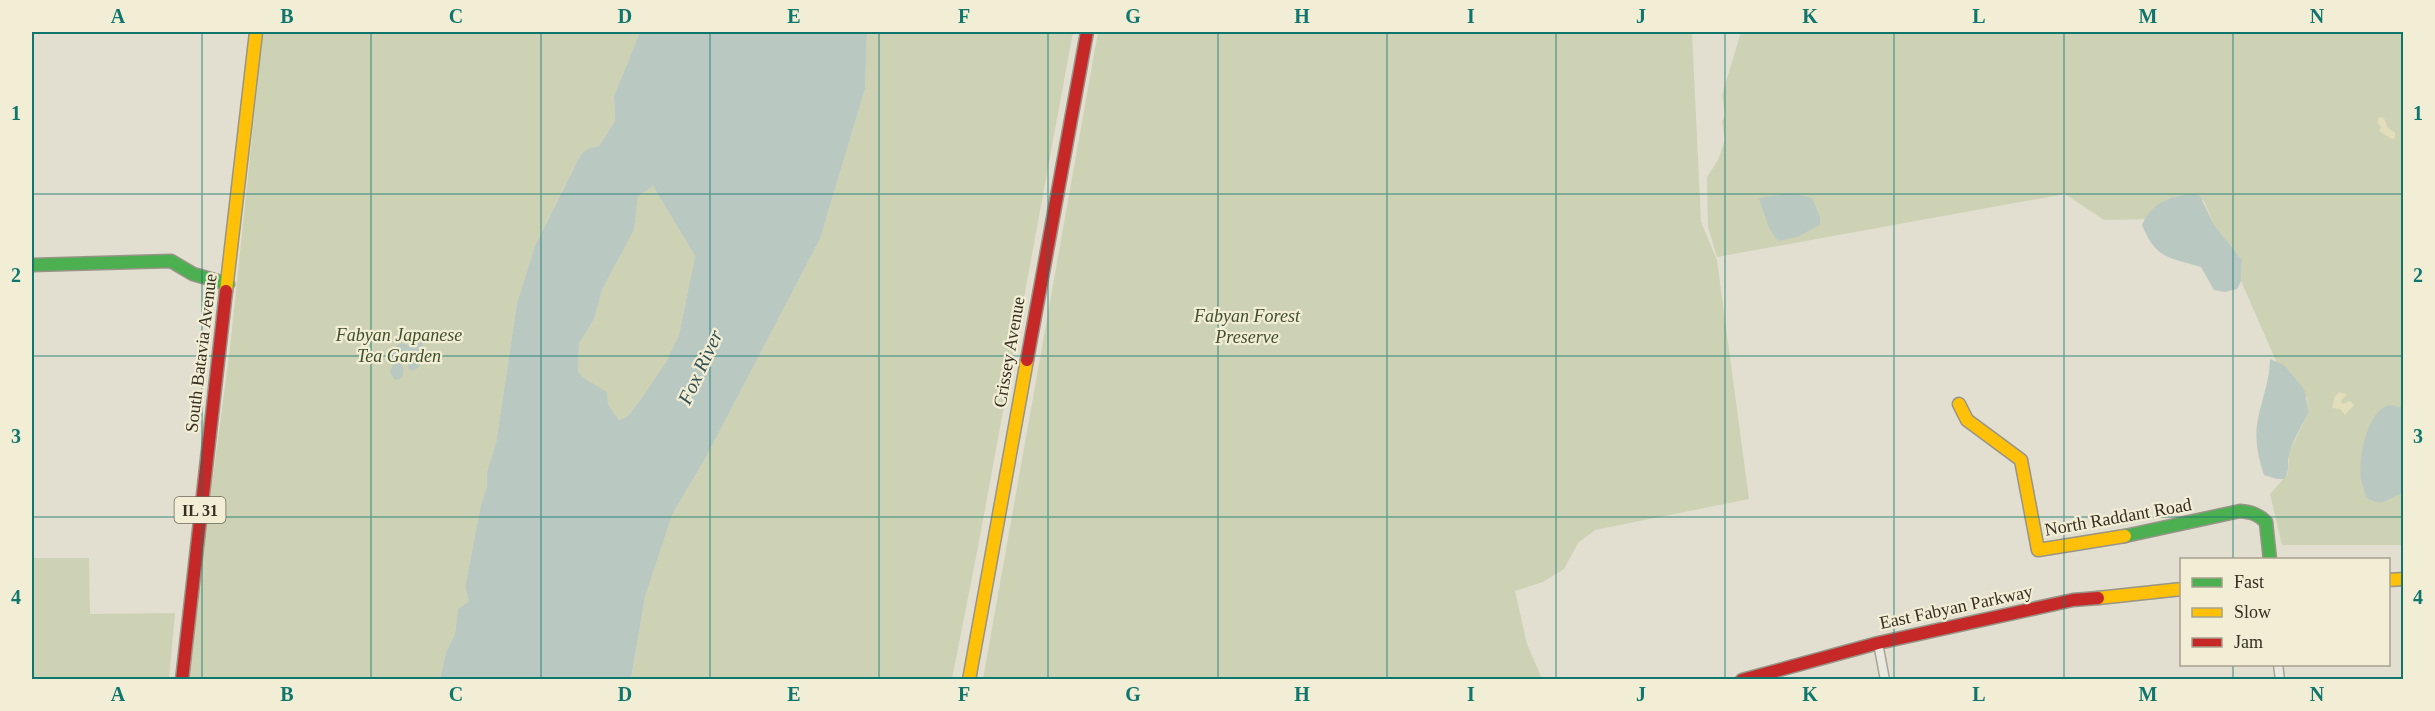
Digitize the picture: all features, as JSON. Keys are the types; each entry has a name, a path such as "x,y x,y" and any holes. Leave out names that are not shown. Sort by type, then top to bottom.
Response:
{"main road":[{"name":"South Batavia Avenue","path":"182,680 256,32"},
{"name":"Crissey Avenue","path":"969,680 1087,32"},
{"path":"32,265 171,261 193,274 228,284"},
{"name":"North Raddant Road","path":"1959,405 1967,420 2021,460 2038,550 2129,535 2240,512 2257,513 2266,522 2270,558"},
{"name":"East Fabyan Parkway","path":"1742,680 1878,643 2073,600 2180,589"}],"street":[{"path":"1878,643 1885,680"}],"green space":[{"name":"Fabyan Japanese Tea Garden","path":"263,32 640,32 614,96 615,121 599,146 589,148 581,154 535,246 517,303 496,443 487,472 487,486 481,505 465,587 469,601 458,609 455,634 446,652 440,679 186,680 230,348"},
{"path":"867,32 1073,32 952,679 631,680 645,597 672,515 705,459 820,239 865,89"},
{"name":"Fabyan Forest Preserve","path":"1098,32 1692,32 1701,222 1717,260 1749,499 1595,530 1578,543 1564,569 1543,582 1515,591 1527,644 1542,679 983,679"},
{"path":"1741,32 2403,32 2403,545 2282,545 2270,494 2288,474 2289,452 2309,412 2307,398 2276,361 2241,281 2242,260 2214,225 2204,201 2195,194 2167,201 2155,208 2145,219 2104,220 2065,194 1717,257 1708,227 1707,177 1718,160 1725,140 1722,95"},
{"path":"653,186 695,256 679,335 666,362 641,399 627,417 619,420 608,404 606,392 578,372 579,344 594,319 602,290 634,230 638,195"},
{"path":"32,558 89,558 90,614 175,613 169,679 32,679"}],"sand":[{"path":"2379,117 2384,118 2388,128 2395,133 2395,138 2392,139 2379,131 2381,127 2377,122"},
{"path":"2340,392 2347,395 2341,400 2342,404 2350,401 2354,405 2345,415 2340,409 2332,408 2335,396"}],"water":[{"name":"Fox River","path":"640,32 867,32 865,89 820,239 705,459 672,515 645,597 631,679 440,679 446,652 455,634 458,609 469,601 465,587 481,505 487,486 487,472 496,443 517,303 535,246 581,154 589,148 599,146 615,121 614,96","holes":["653,186 695,256 679,335 666,362 641,399 627,417 619,420 608,404 607,392 578,372 579,344 594,319 602,290 634,230 638,196"]},
{"path":"1786,194 1812,198 1820,217 1820,225 1797,237 1778,241 1769,228 1759,198"},
{"path":"2195,194 2200,196 2214,225 2242,260 2241,281 2237,289 2225,292 2214,290 2201,267 2158,251 2142,225 2157,205 2171,198"},
{"path":"419,330 424,332 426,337 420,351 423,356 422,363 415,370 409,370 405,353 397,352 397,359 402,365 403,372 402,378 395,380 390,372 394,361 388,356 388,351 401,343 417,348 420,338 417,332"},
{"path":"2270,359 2284,365 2304,389 2309,412 2291,447 2284,479 2264,475 2257,447 2257,426"},
{"path":"2391,405 2403,408 2403,493 2378,502 2366,498 2361,479 2361,459 2370,424 2383,408"}],"traffic: fast":[{"path":"32,265 171,261 193,274 228,284"},
{"path":"2125,536 2240,511 2248,512 2266,522 2270,558"}],"traffic: slow":[{"path":"226,291 256,32"},
{"path":"969,680 1027,360"},
{"path":"1959,404 1967,420 2021,460 2038,550 2125,536"},
{"path":"2390,580 2404,579"},
{"path":"2098,598 2180,589"}],"traffic: jam":[{"path":"1027,360 1087,32"},
{"path":"182,680 226,291"},
{"path":"1742,680 1878,643 2073,600 2098,598"}]}
